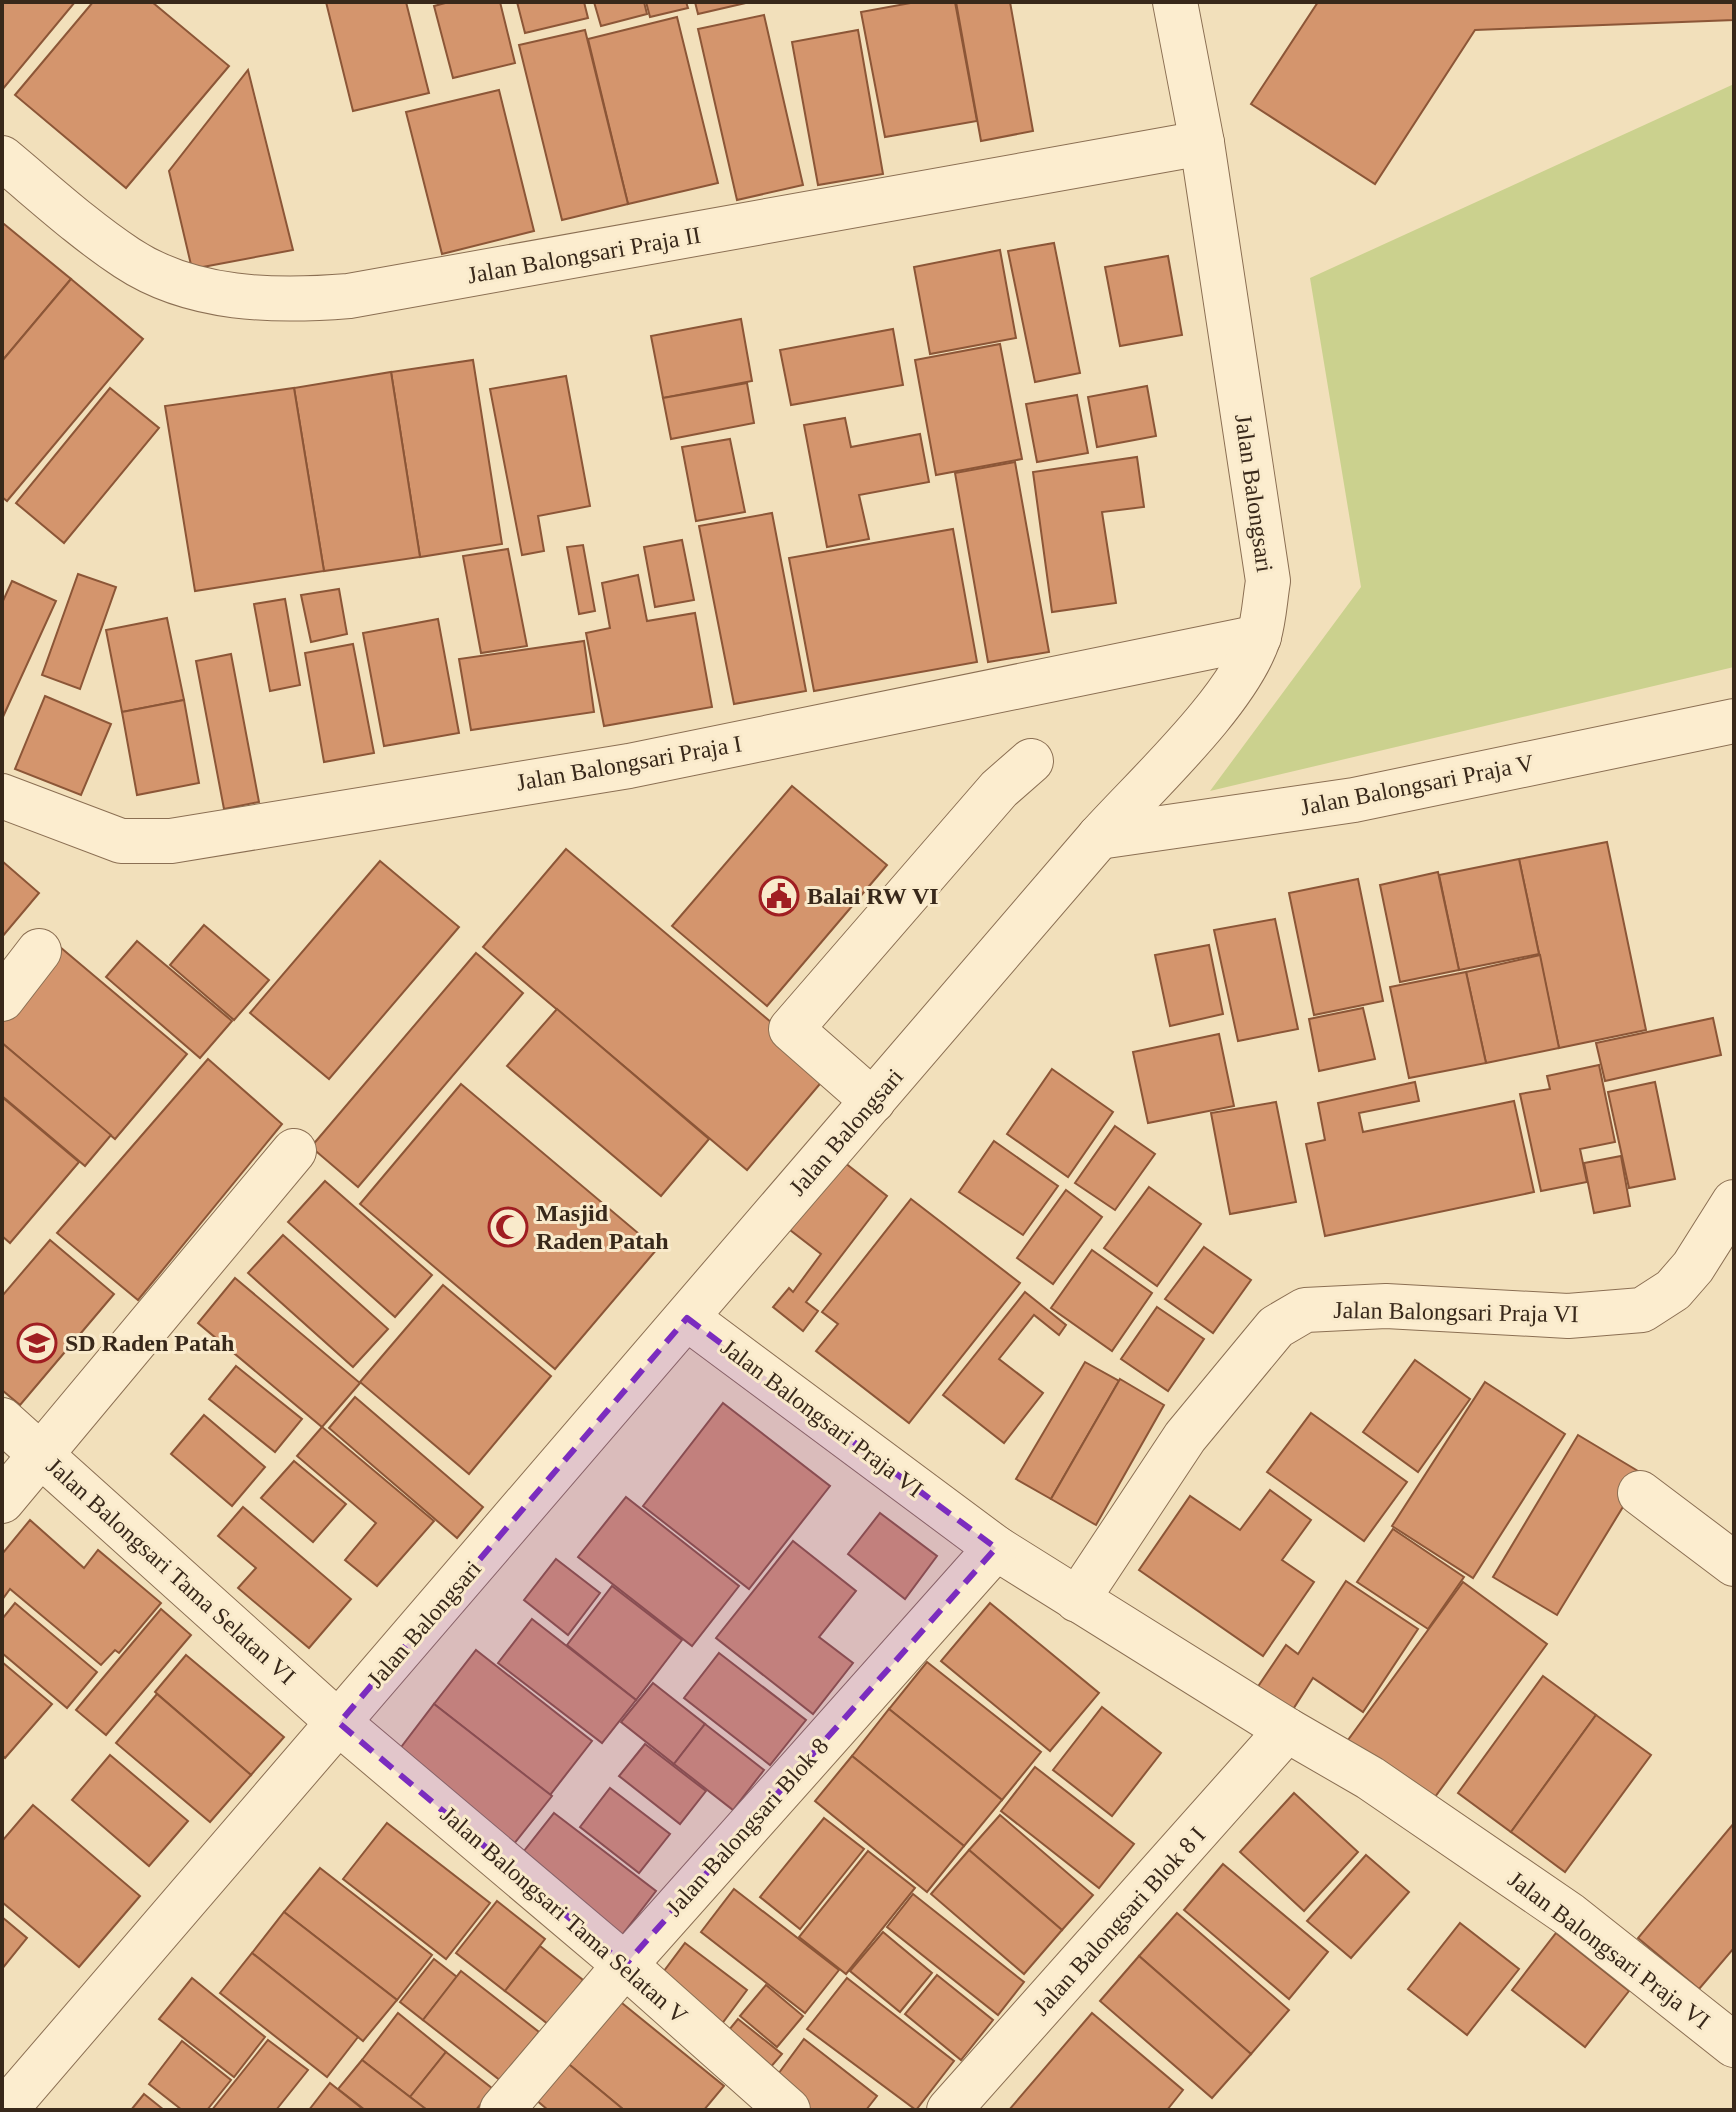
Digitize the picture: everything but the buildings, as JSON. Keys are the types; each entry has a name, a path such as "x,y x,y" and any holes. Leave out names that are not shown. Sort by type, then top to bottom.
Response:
{"street":[{"name":"Jalan Balongsari","path":"5,2110 1099,837 1193,736 1231,688 1259,637 1268,581 1202,143 1175,2"},
{"name":"Jalan Balongsari Praja II","path":"2,158 129,260 178,282 234,296 288,301 349,296 1202,143"},
{"name":"Jalan Balongsari Praja I","path":"2,796 121,841 171,841 629,766 1259,637"},
{"name":"Jalan Balongsari Praja V","path":"1099,837 1354,800 1734,721"},
{"path":"873,1101 791,1029 999,789 1031,761"},
{"path":"2,999 39,951"},
{"path":"2,1501 294,1151"},
{"name":"Jalan Balongsari Praja VI","path":"1077,1600 1185,1437 1276,1327 1305,1310 1386,1306 1568,1316 1642,1310 1673,1290 1693,1267 1734,1202"},
{"name":"Jalan Balongsari Praja VI","path":"687,1318 996,1548 1287,1730 1370,1778 1570,1915 1734,2045"},
{"name":"Jalan Balongsari Tama Selatan VI","path":"2,1420 339,1723"},
{"path":"1640,1493 1734,1564"},
{"name":"Jalan Balongsari Blok 8","path":"502,2110 625,1965 996,1548"},
{"name":"Jalan Balongsari Tama Selatan V","path":"339,1723 625,1965 788,2110"},
{"name":"Jalan Balongsari Blok 8 I","path":"949,2110 1287,1730"}],"highlighted area":[{"path":"687,1318 996,1548 625,1965 339,1723"}],"green space":[{"path":"1734,84 1734,667 1210,791 1361,587 1310,278"}],"place":[{"name":"Balai RW VI","path":"779,896"},
{"name":"Masjid Raden Patah","path":"508,1227"},
{"name":"SD Raden Patah","path":"37,1343"}]}
